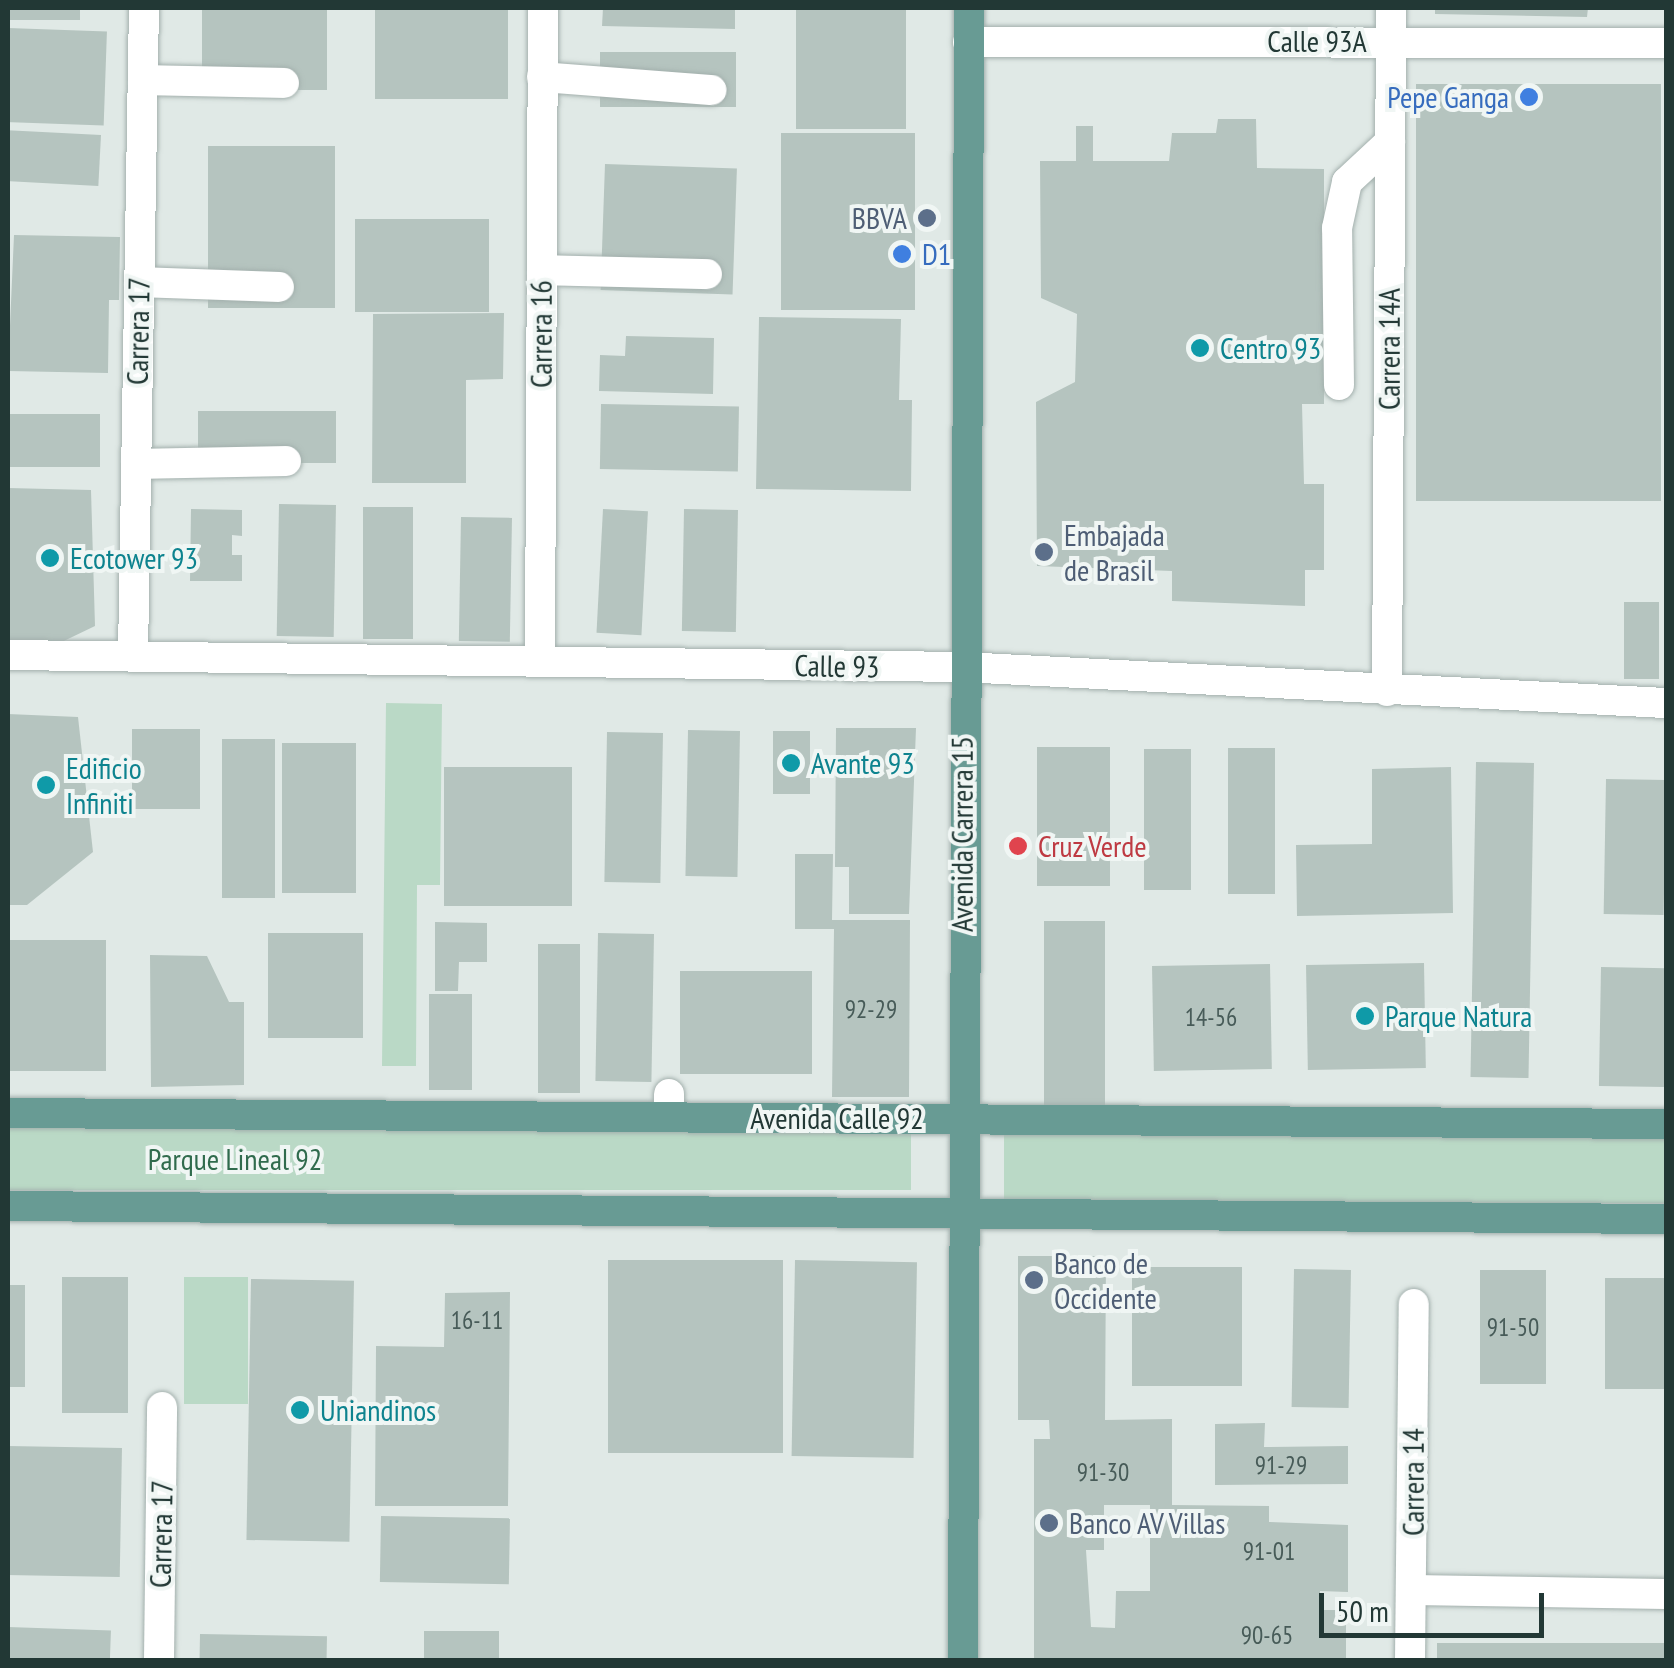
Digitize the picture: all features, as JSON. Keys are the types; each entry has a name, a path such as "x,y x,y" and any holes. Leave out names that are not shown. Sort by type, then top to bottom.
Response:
{"main road":[{"name":"Avenida Carrera 15","path":"962,1660 962,668 969,8"},
{"name":"Avenida Calle 92","path":"8,1113 669,1105 962,1120 1666,1124"},
{"path":"8,1206 1666,1219"}],"street":[{"name":"Carrera 17","path":"133,655 144,8"},
{"name":"Carrera 16","path":"540,661 542,8"},
{"name":"Carrera 14A","path":"1387,691 1391,8"},
{"name":"Calle 93A","path":"968,42 1666,43"},
{"path":"542,77 712,90"},
{"path":"143,80 284,83"},
{"path":"1339,385 1337,228 1348,182 1390,142"},
{"path":"542,270 707,274"},
{"path":"139,282 279,287"},
{"path":"136,464 286,461"},
{"name":"Calle 93","path":"8,655 962,668 1666,702"},
{"name":"Carrera 14","path":"1410,1660 1414,1304"},
{"name":"Carrera 17","path":"160,1660 162,1407"},
{"path":"1412,1590 1666,1594"}],"green space":[{"path":"386,703 442,704 440,885 417,885 416,1066 382,1066"},
{"name":"Parque Lineal 92","path":"8,1123 911,1123 911,1190 8,1190"},
{"path":"1004,1135 1666,1135 1666,1203 1004,1203"},
{"path":"184,1277 248,1277 248,1404 184,1404"}],"building":[{"path":"8,8 80,8 80,20 8,20"},
{"path":"202,8 327,8 327,90 202,90"},
{"path":"375,8 508,8 508,99 375,99"},
{"path":"603,8 735,8 735,29 602,26"},
{"path":"796,8 906,8 906,129 796,129"},
{"path":"1435,8 1588,8 1587,17 1435,14"},
{"path":"8,28 107,31 104,125 8,122"},
{"path":"600,52 736,52 736,107 600,107"},
{"path":"1416,84 1661,84 1661,501 1416,501"},
{"name":"Centro 93","path":"1218,119 1256,119 1257,168 1324,169 1324,404 1302,404 1304,484 1324,484 1324,570 1305,570 1305,606 1172,601 1172,571 1037,566 1036,402 1075,382 1077,314 1041,298 1040,161 1076,161 1076,126 1093,126 1093,161 1169,161 1172,133 1216,133"},
{"path":"8,130 101,135 98,186 8,181"},
{"path":"781,133 915,133 915,310 781,310"},
{"path":"208,146 335,146 335,308 208,308"},
{"path":"605,164 737,169 733,295 601,290"},
{"path":"355,219 489,219 489,312 355,312"},
{"path":"14,235 120,237 119,300 109,300 108,373 8,371"},
{"path":"504,313 503,379 466,380 466,483 372,483 373,314"},
{"path":"759,317 901,319 899,400 912,400 911,491 756,489"},
{"path":"626,336 714,338 713,394 599,391 600,355 625,356"},
{"path":"601,404 739,406 738,471 600,469"},
{"path":"198,411 336,411 336,463 198,463"},
{"path":"8,414 100,414 100,467 8,467"},
{"name":"Ecotower 93","path":"8,488 91,490 95,626 43,651 8,649"},
{"path":"279,504 336,505 334,637 277,636"},
{"path":"363,507 413,507 413,639 363,639"},
{"path":"191,509 242,510 242,536 232,535 232,555 242,555 242,581 190,581"},
{"path":"603,509 648,511 641,635 597,633"},
{"path":"684,509 738,510 736,632 682,631"},
{"path":"461,517 512,518 510,642 459,641"},
{"path":"1624,602 1659,602 1659,679 1624,679"},
{"name":"Edificio Infiniti","path":"8,714 78,717 93,852 27,905 8,905"},
{"path":"836,728 916,728 909,914 849,914 849,867 835,867"},
{"path":"132,729 200,729 200,809 132,809"},
{"path":"688,730 740,731 737,877 685,876"},
{"name":"Avante 93","path":"773,731 810,731 810,794 773,794"},
{"path":"607,732 663,733 660,883 604,882"},
{"path":"222,739 275,739 275,898 222,898"},
{"path":"282,743 356,743 356,893 282,893"},
{"path":"1037,747 1110,747 1110,886 1037,886"},
{"path":"1228,748 1275,748 1275,894 1228,894"},
{"path":"1144,749 1191,749 1191,890 1144,890"},
{"path":"1476,762 1534,763 1528,1078 1471,1077"},
{"path":"444,767 572,767 572,906 444,906"},
{"path":"1451,767 1453,913 1297,916 1296,845 1372,844 1372,769"},
{"path":"1606,779 1666,780 1664,915 1604,914"},
{"path":"795,854 833,854 832,920 910,920 909,1097 832,1097 834,929 795,929"},
{"path":"1044,921 1105,921 1105,1105 1044,1105"},
{"path":"435,922 487,923 487,962 459,962 458,991 435,991"},
{"path":"268,933 363,933 363,1038 268,1038"},
{"path":"598,933 654,934 651,1082 595,1081"},
{"path":"8,940 106,940 106,1071 8,1071"},
{"path":"538,944 580,944 580,1093 538,1093"},
{"path":"150,955 207,956 229,1002 244,1002 244,1085 151,1087"},
{"name":"Parque Natura","path":"1424,963 1426,1068 1308,1070 1306,965"},
{"path":"1270,964 1272,1069 1154,1071 1152,966"},
{"path":"1601,967 1666,968 1664,1087 1599,1086"},
{"path":"680,971 812,971 812,1074 680,1074"},
{"path":"429,994 472,994 472,1090 429,1090"},
{"path":"1018,1256 1106,1256 1105,1420 1172,1419 1172,1505 1269,1506 1269,1522 1348,1525 1348,1592 1320,1591 1320,1610 1346,1610 1346,1660 1034,1660 1034,1439 1050,1439 1049,1420 1018,1420","holes":["1104,1505 1150,1505 1150,1591 1116,1591 1115,1628 1091,1627 1086,1550 1104,1550"]},
{"path":"608,1260 783,1260 783,1453 608,1453"},
{"path":"795,1260 917,1262 914,1458 792,1456"},
{"path":"1132,1267 1242,1267 1242,1386 1132,1386"},
{"path":"1294,1269 1351,1270 1349,1408 1292,1407"},
{"path":"1480,1270 1546,1270 1546,1384 1480,1384"},
{"path":"62,1277 128,1277 128,1413 62,1413"},
{"path":"1605,1278 1666,1278 1666,1389 1605,1389"},
{"name":"Uniandinos","path":"251,1279 354,1281 349,1542 246,1540"},
{"path":"8,1285 25,1285 25,1387 8,1387"},
{"path":"510,1292 508,1506 375,1506 376,1346 444,1347 445,1293"},
{"path":"1265,1423 1264,1447 1348,1446 1348,1484 1215,1485 1215,1424"},
{"path":"8,1446 122,1448 120,1577 8,1575"},
{"path":"381,1516 510,1518 509,1584 380,1582"},
{"path":"8,1627 111,1631 110,1660 8,1660"},
{"path":"424,1631 499,1631 499,1660 424,1660"},
{"path":"200,1634 327,1636 327,1660 200,1660"},
{"path":"1437,1643 1666,1643 1666,1660 1437,1660"}],"place":[{"name":"Pepe Ganga","path":"1529,97"},
{"name":"BBVA","path":"927,218"},
{"name":"D1","path":"902,254"},
{"name":"Centro 93","path":"1200,348"},
{"name":"Embajada de Brasil","path":"1044,552"},
{"name":"Ecotower 93","path":"50,558"},
{"name":"Avante 93","path":"791,763"},
{"name":"Edificio Infiniti","path":"46,785"},
{"name":"Cruz Verde","path":"1018,846"},
{"name":"Parque Natura","path":"1365,1016"},
{"name":"Banco de Occidente","path":"1034,1280"},
{"name":"Uniandinos","path":"300,1410"},
{"name":"Banco AV Villas","path":"1049,1523"}]}
